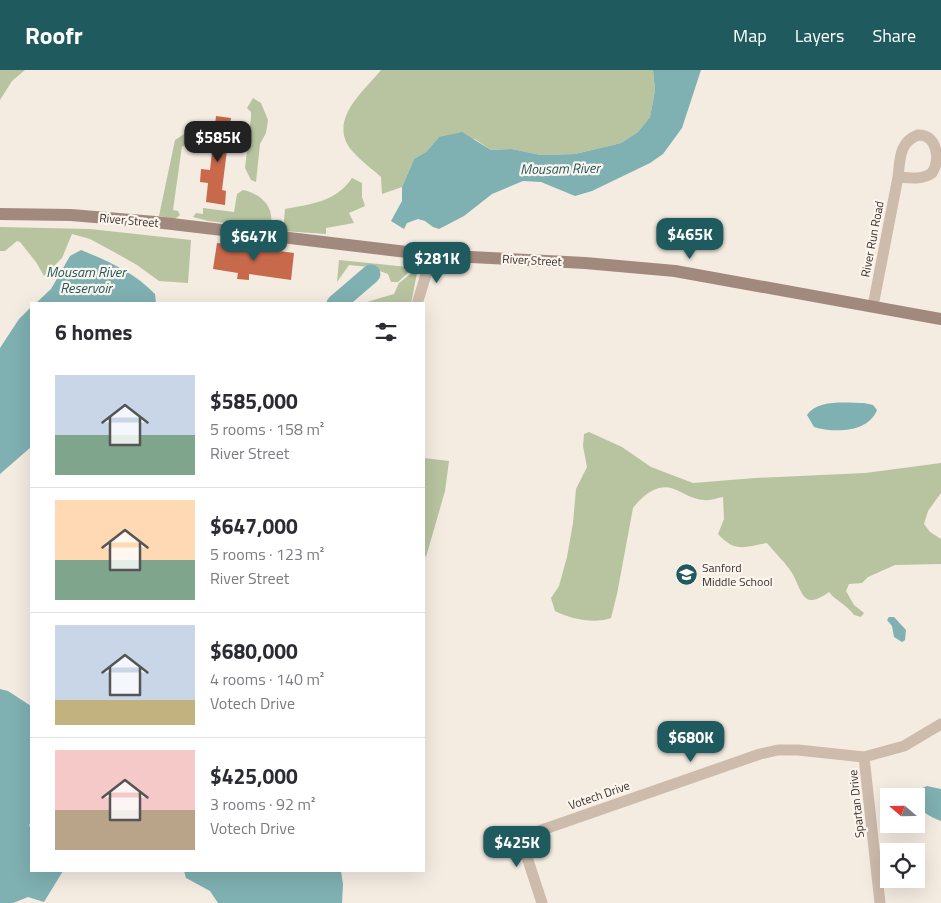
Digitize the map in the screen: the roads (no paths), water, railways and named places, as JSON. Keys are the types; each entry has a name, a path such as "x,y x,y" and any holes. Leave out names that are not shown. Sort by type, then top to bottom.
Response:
{"street":[{"name":"River Run Road","path":"873,306 898,177"},
{"name":"River Street","path":"0,214 71,215 155,222 432,255 578,262 675,271 941,319"},
{"path":"418,302 432,255"},
{"name":"Spartan Drive","path":"880,903 864,757 904,746 941,724"},
{"name":"Votech Drive","path":"542,903 525,851 530,836 539,831 760,754 778,750 798,750 864,757"}],"water":[{"path":"653,70 701,70 682,128 663,154 650,163 592,191 575,196 541,182 523,181 492,194 464,216 439,229 418,219 407,223 404,229 391,221 402,201 402,187 414,159 426,152 439,137 462,132 491,150 512,149 541,155 575,154 621,143 638,132 650,117 655,90"},
{"name":"Mousam River Reservoir","path":"81,250 111,263 139,280 155,294 156,302 37,302 51,289 70,256"},
{"name":"Mousam River Reservoir","path":"30,308 30,448 0,474 0,348 19,319"},
{"path":"864,403 873,405 877,410 873,418 858,427 850,429 831,430 814,427 807,415 818,406 825,404"},
{"path":"889,617 894,617 906,630 905,640 902,642 894,637 892,626 887,620"},
{"path":"0,689 8,691 30,705 30,824 28,827 30,825 30,872 62,872 44,902 28,897 13,903 0,903"},
{"path":"927,786 941,789 941,821 925,813 925,788 922,788"},
{"path":"184,872 341,872 343,884 342,903 218,903 210,891 186,878"}],"waterway":[{"name":"Mousam River","path":"338,302 371,274"}],"place":[{"name":"Sanford Middle School","path":"686,574"}]}
